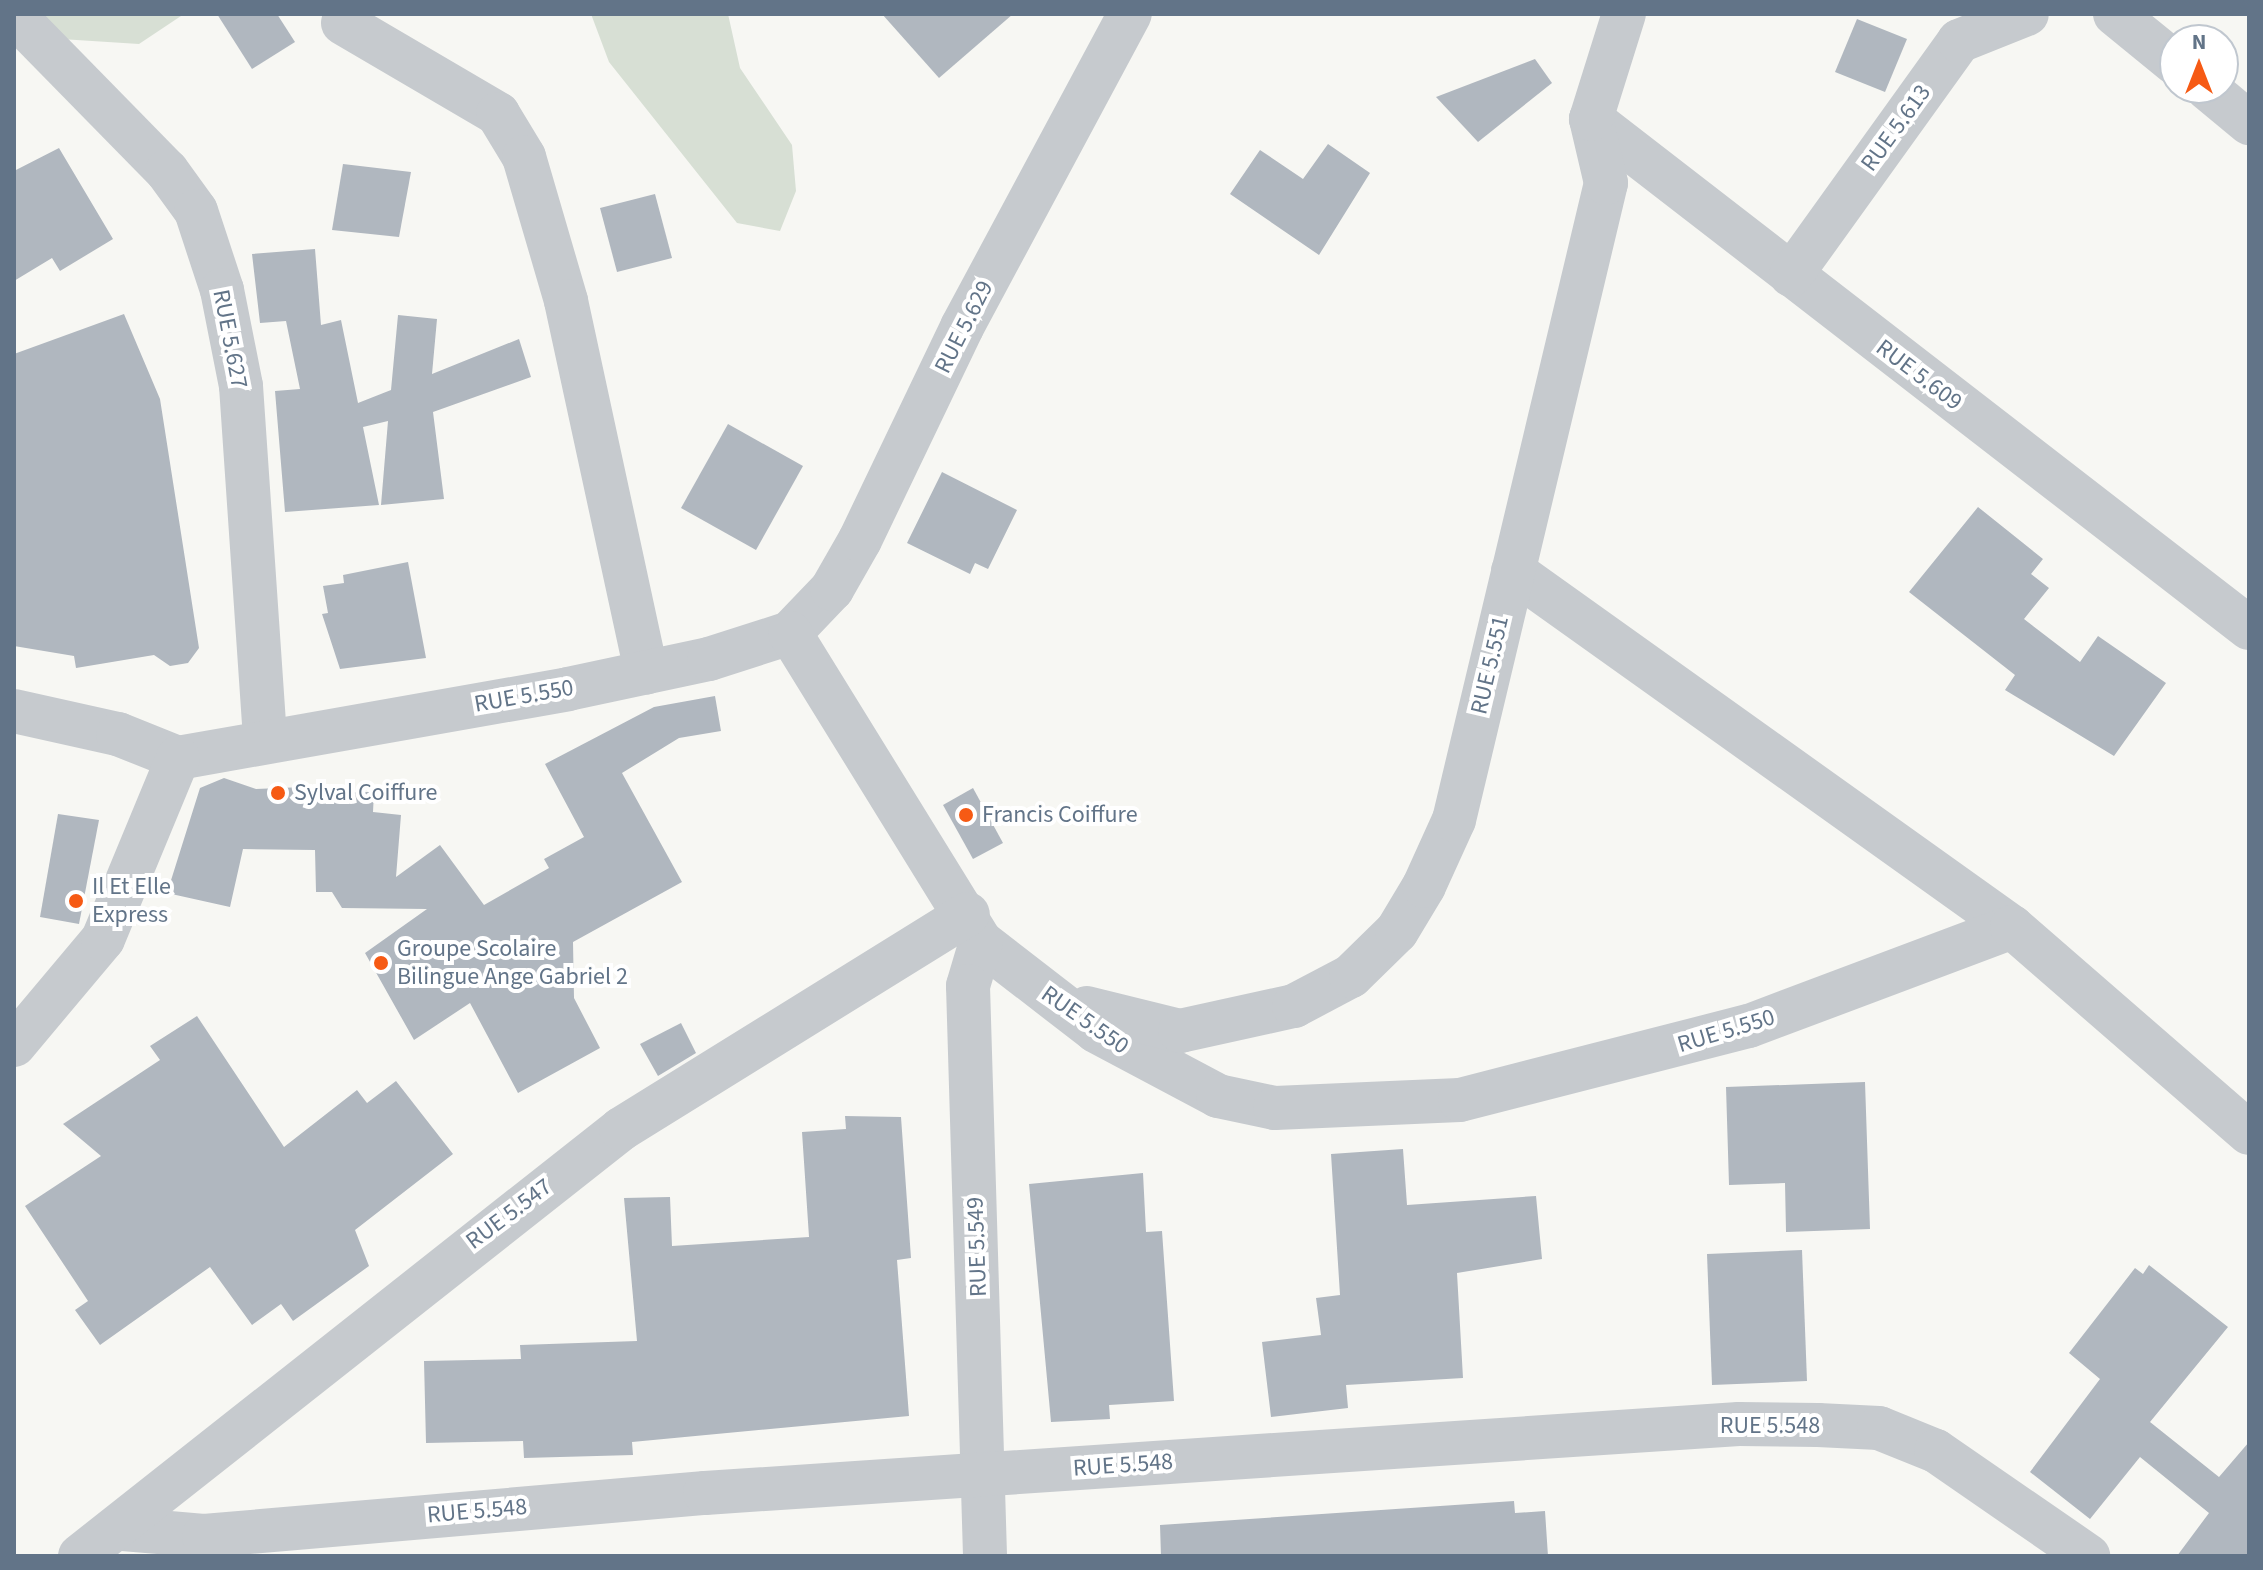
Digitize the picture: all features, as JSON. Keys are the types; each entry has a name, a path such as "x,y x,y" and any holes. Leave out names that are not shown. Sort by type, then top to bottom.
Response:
{"street":[{"name":"RUE 5.629","path":"790,633 832,589 860,540 962,327 1130,14"},
{"path":"1591,119 1624,14"},
{"name":"RUE 5.613","path":"1791,275 1959,41 2027,14"},
{"path":"2115,14 2159,50"},
{"name":"RUE 5.627","path":"14,15 167,171 196,211 222,290 241,386 265,738"},
{"path":"343,23 498,114 524,157 566,301 646,672"},
{"path":"2226,104 2249,123"},
{"name":"RUE 5.609","path":"1591,119 2249,628"},
{"name":"RUE 5.551","path":"1044,992 1180,1031 1294,1006 1351,976 1397,931 1454,820 1606,183 1591,119"},
{"path":"1513,571 2012,927 2249,1133"},
{"name":"RUE 5.550","path":"178,758 265,738 646,672 790,633 974,928 1044,992 1153,1066 1218,1096 1275,1108 1460,1100 1570,1076 1749,1026 2012,927"},
{"path":"14,711 118,734 178,758 103,939 14,1045"},
{"name":"RUE 5.549","path":"974,928 968,986 985,1556"},
{"name":"RUE 5.547","path":"80,1556 123,1529 621,1129 974,928"},
{"name":"RUE 5.548","path":"123,1529 204,1536 984,1475 1739,1424 1879,1428 1936,1451 2088,1556"}],"shaded area":[{"path":"14,14 184,14 139,44 14,36"},
{"path":"591,14 728,14 740,68 792,145 796,191 780,231 737,223 609,62"}],"building":[{"path":"217,14 277,14 295,42 252,69"},
{"path":"882,14 1013,14 939,78"},
{"path":"1857,19 1907,39 1885,92 1835,72"},
{"path":"1535,59 1552,83 1478,142 1436,97"},
{"path":"1328,144 1370,173 1319,255 1230,194 1260,150 1303,179"},
{"path":"59,148 113,239 60,271 52,258 14,281 14,171"},
{"path":"343,164 411,172 399,237 332,230"},
{"path":"655,194 672,258 617,272 600,208"},
{"path":"315,249 321,325 341,320 358,403 391,390 398,315 437,319 432,374 519,339 531,377 433,412 444,499 381,505 388,421 363,427 379,505 285,512 275,391 300,389 286,321 260,323 252,254"},
{"path":"124,314 160,399 199,648 188,663 170,666 154,655 76,668 74,656 14,646 14,354"},
{"path":"728,424 803,466 756,550 681,508"},
{"path":"942,472 1017,510 988,569 975,563 970,574 907,543"},
{"path":"1978,507 2043,559 2031,574 2049,588 2024,619 2080,662 2098,636 2166,683 2114,756 2005,690 2015,675 1909,592"},
{"path":"408,562 426,658 340,669 322,614 328,613 323,586 344,583 343,575"},
{"path":"715,696 721,731 679,738 622,773 682,882 573,942 574,998 600,1048 518,1093 470,1003 414,1040 365,953 427,909 342,908 332,892 316,892 315,850 243,849 230,907 167,893 200,788 224,778 256,789 351,785 352,792 374,792 373,812 401,815 396,877 440,845 484,905 549,868 544,859 584,837 545,764 654,707"},
{"path":"973,788 1003,843 973,859 943,805"},
{"path":"58,814 99,820 79,924 40,917"},
{"path":"197,1016 284,1147 357,1090 367,1103 396,1081 453,1154 355,1230 369,1266 293,1321 281,1304 252,1325 210,1267 100,1345 75,1310 88,1301 25,1206 101,1156 63,1124 160,1060 150,1046"},
{"path":"681,1023 696,1053 658,1076 640,1044"},
{"path":"1865,1082 1870,1229 1786,1232 1785,1183 1729,1185 1726,1087"},
{"path":"845,1116 901,1117 911,1258 897,1260 909,1416 632,1442 633,1455 524,1458 523,1441 426,1443 424,1361 521,1359 520,1345 637,1341 624,1198 670,1197 672,1246 809,1237 802,1132 846,1129"},
{"path":"1403,1149 1407,1205 1536,1196 1542,1259 1457,1273 1463,1378 1346,1385 1348,1408 1271,1417 1262,1342 1321,1335 1316,1298 1340,1295 1331,1154"},
{"path":"1143,1173 1146,1232 1162,1231 1174,1401 1109,1405 1110,1419 1051,1422 1029,1184"},
{"path":"1802,1250 1807,1381 1712,1385 1707,1254"},
{"path":"2149,1265 2228,1327 2150,1422 2219,1477 2249,1442 2249,1556 2177,1556 2209,1513 2140,1457 2090,1519 2030,1472 2100,1379 2069,1353 2135,1268 2143,1274"},
{"path":"1514,1501 1515,1513 1545,1511 1548,1556 1161,1556 1160,1525"}],"place":[{"name":"Sylval Coiffure","path":"278,793"},
{"name":"Francis Coiffure","path":"966,815"},
{"name":"Il Et Elle Express","path":"76,901"},
{"name":"Groupe Scolaire Bilingue Ange Gabriel 2","path":"381,963"}]}
